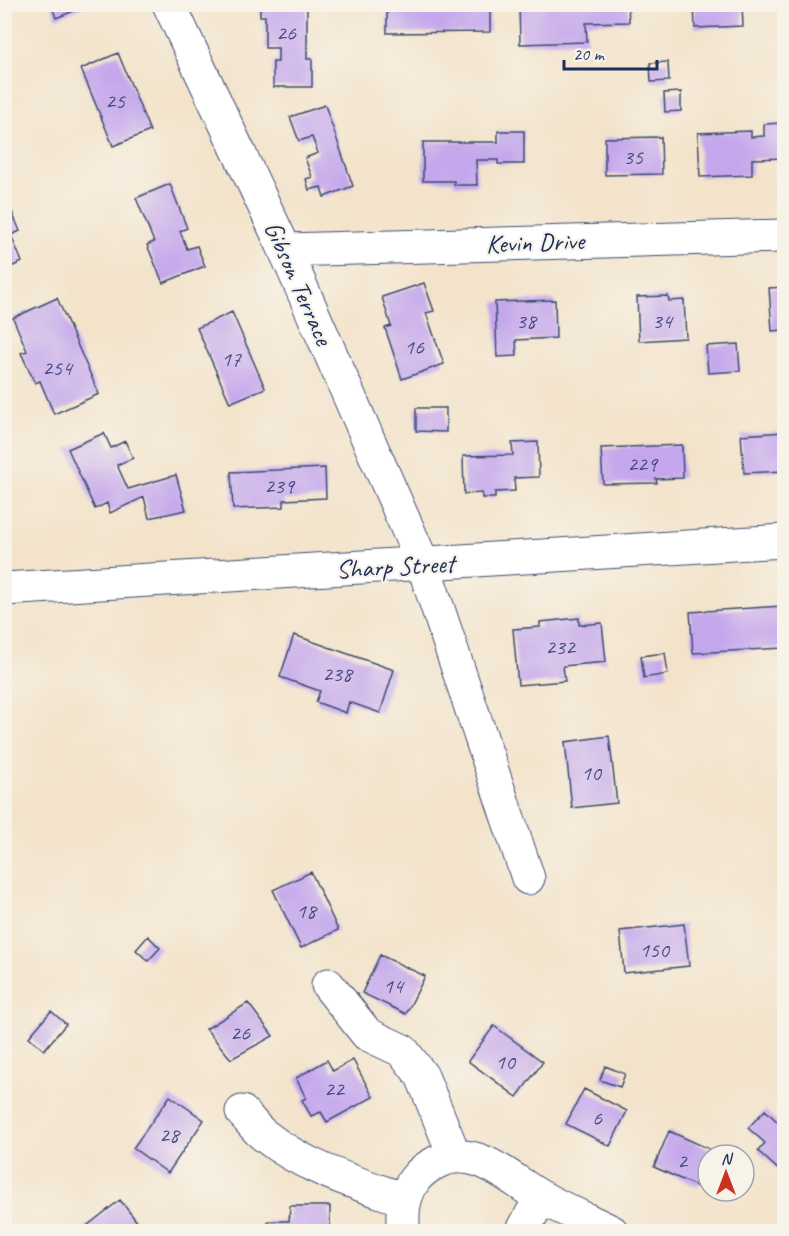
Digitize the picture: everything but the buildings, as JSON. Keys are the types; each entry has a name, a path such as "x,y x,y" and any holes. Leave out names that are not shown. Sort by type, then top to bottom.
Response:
{"street":[{"name":"Gibson Terrace","path":"169,4 285,250 423,564 528,878"},
{"name":"Kevin Drive","path":"285,250 784,236"},
{"name":"Sharp Street","path":"4,589 784,541"},
{"path":"328,985 367,1034 403,1051 422,1077 455,1156"},
{"path":"242,1112 263,1135 287,1151 340,1177 405,1216 418,1175 429,1166 455,1156 490,1164 541,1197 612,1232"},
{"path":"522,1232 541,1197"}]}
